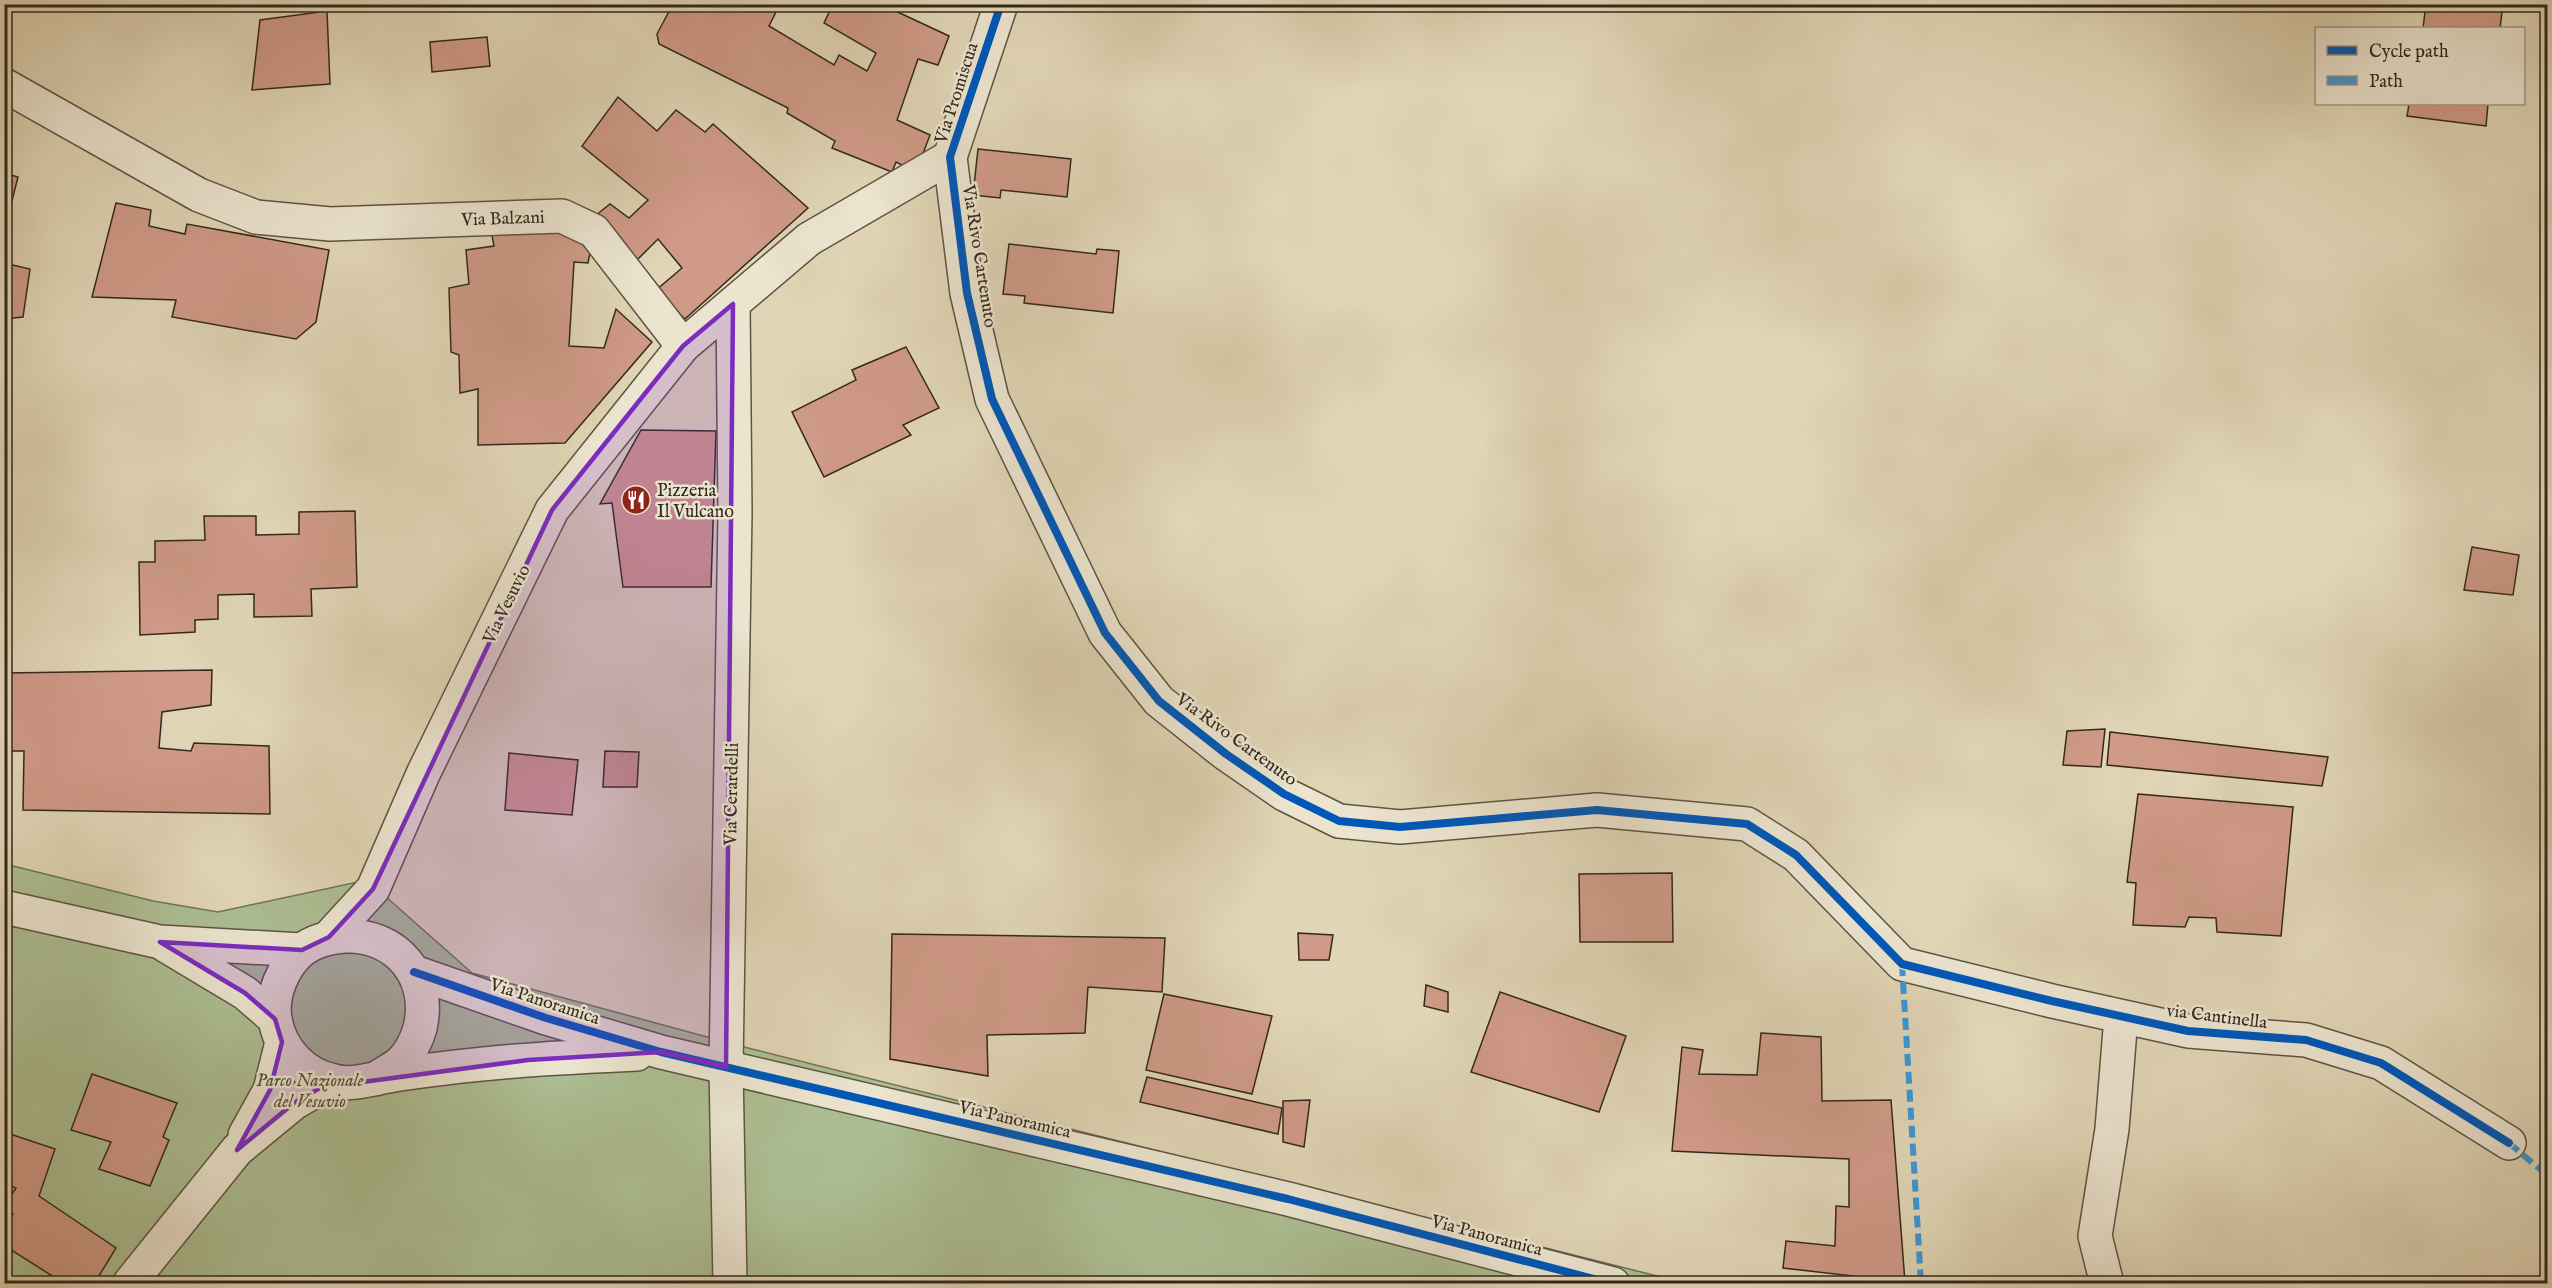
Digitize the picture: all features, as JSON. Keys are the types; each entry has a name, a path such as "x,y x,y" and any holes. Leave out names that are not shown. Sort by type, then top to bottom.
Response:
{"street":[{"name":"Via Promiscua","path":"950,158 1001,4"},
{"name":"Via Balzani","path":"4,86 199,195 256,217 330,224 562,216 594,231 683,346"},
{"path":"683,346 809,239 950,158"},
{"name":"Via Rivo Cartenuto","path":"950,158 967,293 992,399 1105,633 1159,701 1226,754 1284,794 1339,821 1400,827 1598,810 1747,824 1796,855 1902,964"},
{"name":"Via Cerardelli","path":"730,1284 726,1067 735,513 733,304"},
{"name":"Via Vesuvio","path":"316,944 373,889 423,774 552,510 683,346"},
{"path":"373,889 381,942"},
{"name":"Via Panoramica","path":"4,907 160,942 316,944 356,936 381,942 399,954 414,972 419,983 424,1011 417,1039 401,1062 377,1078"},
{"name":"Via Panoramica","path":"160,942 245,993 279,1030 294,1059 311,1073 332,1081 355,1083 377,1078 528,1060 661,1052"},
{"path":"129,1284 237,1150 270,1090 279,1030 276,993 285,969 316,944"},
{"name":"via Cantinella","path":"1902,964 2188,1031 2306,1040 2381,1063 2509,1143"},
{"name":"Via Panoramica","path":"414,972 546,1018 661,1052 1288,1199 1613,1284"},
{"path":"2107,1284 2095,1236 2112,1129 2121,1017"},
{"path":"237,1150 294,1103 332,1081"}],"highlighted area":[{"path":"733,304 726,1067 661,1052 528,1060 355,1083 332,1081 294,1103 237,1150 270,1090 282,1042 275,1019 245,993 160,942 302,950 329,937 373,889 552,510 683,346"}],"green space":[{"name":"Parco Nazionale del Vesuvio","path":"5,864 153,901 218,912 367,880 472,973 744,1047 1685,1283 5,1284"}],"building":[{"path":"673,4 780,4 769,26 834,65 839,55 867,71 876,53 824,23 833,4 890,4 889,8 949,36 938,65 918,59 897,120 930,135 916,172 896,162 892,172 832,148 835,141 787,113 788,108 659,44 657,34"},
{"path":"2426,4 2503,4 2500,27 2423,27"},
{"path":"327,11 330,84 252,90 260,20"},
{"path":"487,37 490,66 432,72 430,42"},
{"path":"618,97 657,131 676,110 705,132 713,124 808,208 685,319 655,291 682,268 658,239 634,263 595,216 610,204 629,218 648,200 582,146"},
{"path":"2409,105 2488,105 2486,126 2407,116"},
{"path":"978,149 1071,159 1067,197 1001,190 1000,198 973,195"},
{"path":"4,173 18,177 4,232"},
{"path":"116,203 151,210 149,226 185,234 187,224 329,250 316,322 296,339 172,317 176,300 92,297"},
{"path":"557,225 592,242 588,263 574,262 569,346 604,348 616,309 652,342 565,443 478,445 478,389 460,393 459,355 451,352 449,288 469,284 466,250 494,246 491,230"},
{"path":"1009,244 1096,254 1097,249 1119,251 1113,313 1024,303 1025,296 1003,294"},
{"path":"4,263 30,269 23,317 4,319"},
{"path":"906,347 939,408 903,425 911,435 824,477 792,412 856,380 852,370"},
{"path":"641,430 716,431 711,587 623,587 612,503 600,504"},
{"path":"355,511 357,587 311,589 312,616 254,617 254,594 218,595 218,619 195,620 195,632 140,635 139,562 155,562 155,541 205,540 204,516 256,516 256,535 299,534 299,512"},
{"path":"2472,547 2519,555 2513,595 2464,590"},
{"path":"212,670 211,705 162,712 159,748 191,751 194,743 269,746 270,814 23,810 24,751 4,751 4,673"},
{"path":"2105,729 2101,767 2063,765 2067,731"},
{"path":"2110,732 2328,757 2322,786 2107,765"},
{"path":"605,751 639,752 637,787 603,787"},
{"path":"509,753 578,760 572,815 505,810"},
{"path":"2138,794 2293,807 2281,936 2217,932 2216,918 2189,917 2185,927 2133,925 2136,883 2127,882"},
{"path":"1672,873 1673,942 1580,942 1579,874"},
{"path":"1298,933 1333,935 1329,960 1299,960"},
{"path":"892,934 1165,938 1162,992 1088,987 1085,1033 987,1035 988,1076 890,1059"},
{"path":"1426,985 1448,992 1448,1012 1424,1006"},
{"path":"1500,992 1626,1036 1599,1112 1471,1072"},
{"path":"1164,994 1272,1016 1252,1094 1146,1070"},
{"path":"1761,1033 1821,1037 1822,1101 1891,1100 1905,1282 1783,1268 1786,1241 1835,1246 1836,1206 1849,1207 1849,1159 1672,1151 1682,1047 1703,1050 1699,1074 1757,1075"},
{"path":"92,1074 177,1103 163,1137 169,1140 150,1186 99,1169 111,1142 71,1130"},
{"path":"1147,1077 1282,1108 1278,1134 1140,1102"},
{"path":"1310,1100 1304,1147 1283,1142 1283,1101"},
{"path":"4,1132 55,1149 39,1196 116,1248 94,1284 65,1284 5,1246 4,1229 13,1214 5,1204 16,1188 4,1183"}],"marked path":[{"path":"1902,964 1921,1284"},
{"path":"2509,1143 2548,1176"}],"cycle path":[{"path":"1001,4 950,157 967,293 992,399 1105,633 1159,701 1226,754 1284,794 1339,821 1400,827 1597,810 1747,824 1796,855 1902,964 2052,1001 2188,1031 2306,1040 2381,1063 2509,1143"},
{"path":"414,972 546,1018 661,1052 1288,1199 1613,1284"}],"place":[{"name":"Pizzeria Il Vulcano","path":"636,500"}]}
